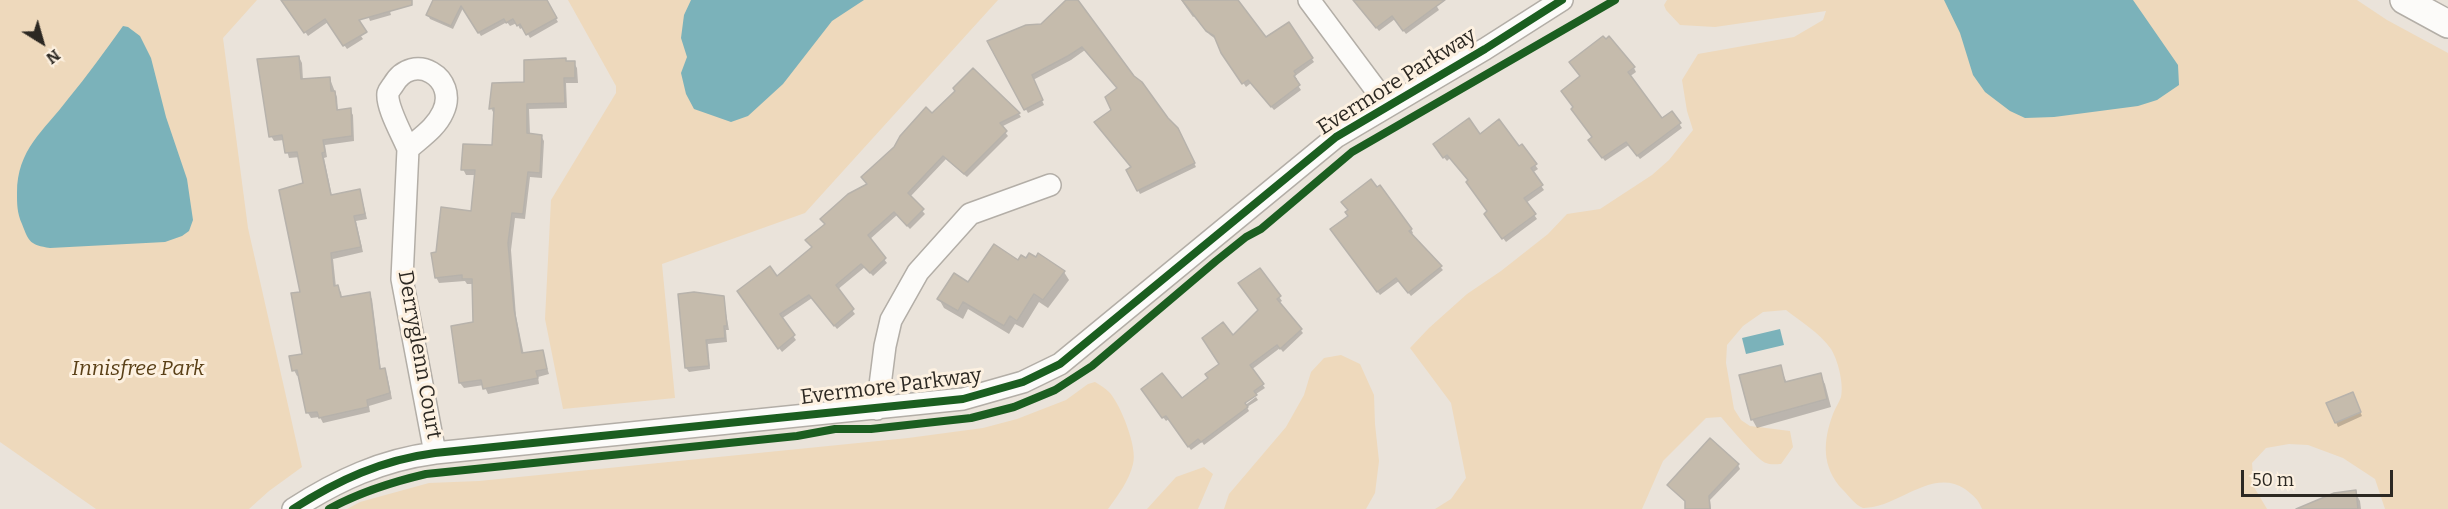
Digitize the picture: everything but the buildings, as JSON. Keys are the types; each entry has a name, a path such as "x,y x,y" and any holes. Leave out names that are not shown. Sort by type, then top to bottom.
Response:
{"street":[{"path":"1309,0 1388,106"},
{"name":"Evermore Parkway","path":"293,509 335,483 381,463 435,453 877,409 984,395 1023,382 1060,364 1336,137 1485,49 1562,0"},
{"path":"2404,0 2448,24"},
{"name":"Derryglenn Court","path":"408,149 402,279 435,453"},
{"path":"877,409 885,346 891,320 918,272 970,214 1050,185"}],"green space":[{"name":"Innisfree Park","path":"0,0 257,0 223,38 248,228 302,467 249,509 96,509 0,442"},
{"path":"568,0 998,0 805,213 662,264 675,398 563,409 545,319 551,200 616,93 616,86"},
{"path":"1667,0 2357,0 2387,20 2448,53 2448,509 2385,509 2375,479 2343,458 2308,445 2289,444 2266,448 2252,463 2254,487 2267,509 1982,509 1965,489 1952,484 1940,483 1876,507 1863,508 1852,500 1836,481 1826,454 1827,434 1842,392 1836,359 1821,338 1786,310 1763,312 1743,326 1727,345 1726,363 1734,409 1741,420 1750,426 1790,431 1793,447 1781,464 1769,464 1762,461 1721,417 1706,418 1663,461 1642,509 1435,509 1451,499 1466,478 1451,403 1410,348 1467,294 1548,234 1567,214 1600,209 1652,175 1669,160 1693,130 1682,80 1698,54 1794,37 1823,20 1826,11 1715,27 1680,25 1666,10 1664,5"},
{"path":"1341,355 1360,364 1374,395 1379,461 1375,493 1366,509 1224,509 1229,494 1286,427 1304,395 1311,372 1324,358"},
{"path":"1095,382 1108,391 1114,399 1128,427 1134,457 1123,488 1108,509 347,509 360,502 429,483 479,481 908,438 983,428 1017,419 1066,400 1088,384"},
{"path":"1204,467 1213,474 1198,509 1147,509 1176,477"}],"water":[{"path":"691,0 864,0 832,21 783,84 748,116 731,122 694,109 686,94 681,73 687,57 681,38 684,15"},
{"path":"1944,0 2133,0 2178,65 2179,85 2157,100 2138,106 2054,117 2025,118 2010,111 1985,92 1973,75 1960,33"},
{"path":"123,26 140,36 151,58 166,117 187,179 193,220 189,231 165,242 50,248 38,246 29,239 18,212 18,178 22,164 34,142"},
{"path":"1780,329 1784,345 1746,354 1742,338"}],"cycle path":[{"path":"293,509 344,480 379,466 416,456 963,399 1023,382 1060,364 1336,137 1485,49 1562,0"},
{"path":"329,509 376,488 426,474 797,436 835,429 871,429 971,418 1014,407 1055,390 1092,366 1216,261 1246,237 1261,229 1352,152 1615,0"}]}
